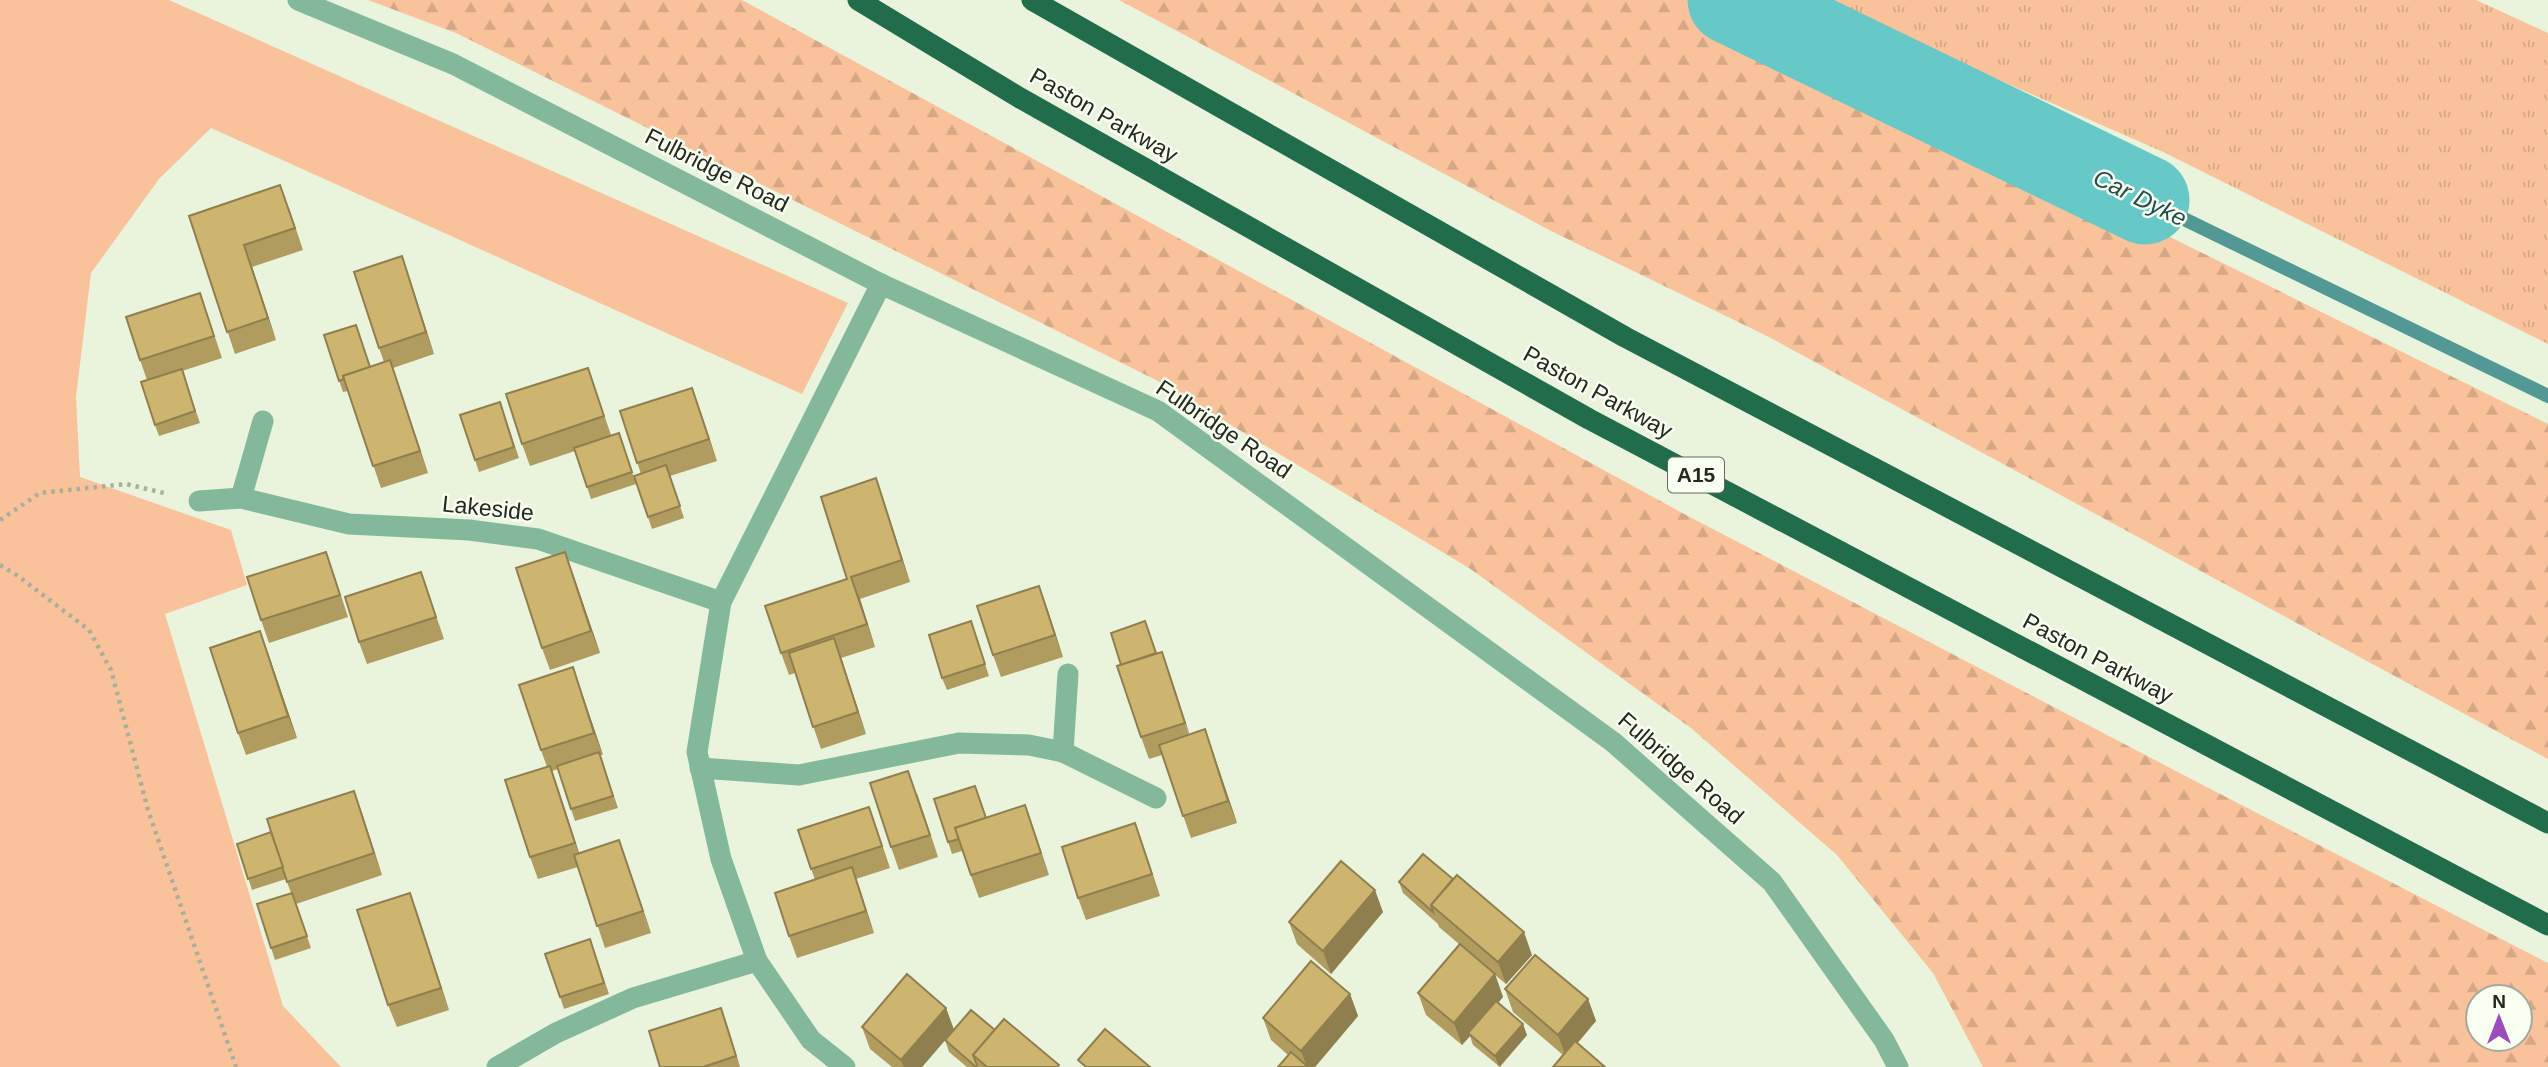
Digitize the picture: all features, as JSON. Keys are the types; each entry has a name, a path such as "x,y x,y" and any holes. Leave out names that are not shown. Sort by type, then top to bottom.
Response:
{"highway":[{"name":"Paston Parkway","path":"858,0 1020,98 1589,419 2548,925"},
{"path":"1032,0 1625,337 2548,823"}],"street":[{"name":"Fulbridge Road","path":"298,0 453,64 881,284 1158,411 1613,742 1772,882 1884,1040 1898,1067"},
{"path":"845,1067 811,1040 757,961 721,859 697,752 721,602 881,284"},
{"path":"241,498 263,421"},
{"name":"Lakeside","path":"199,501 241,498 349,524 469,530 538,538 721,602"},
{"path":"1063,751 1068,674"},
{"path":"701,768 799,775 959,743 1028,745 1063,751 1156,798"},
{"path":"497,1067 556,1033 633,998 757,961"}],"path":[{"path":"0,520 40,493 126,484 199,501"},
{"path":"0,565 89,630 111,670 148,810 236,1067"}],"green space":[{"path":"0,0 169,0 848,303 802,394 211,128 159,179 91,273 76,397 80,477 231,530 247,585 165,614 283,1006 341,1067 0,1067"},
{"path":"368,0 742,0 1686,515 2548,963 2548,1067 1983,1067 1933,973 1837,855 1691,728 1469,568 1156,380 456,33"},
{"path":"1119,0 1691,0 2548,424 2548,759 1765,335 1553,232"},
{"path":"1830,0 2476,0 2548,33 2548,344 2161,151 1908,40"}],"building":[{"path":"280,185 295,228 244,245 268,318 227,332 189,216"},
{"path":"402,256 426,332 379,348 354,272"},
{"path":"200,293 214,336 140,360 126,317"},
{"path":"356,325 370,367 343,376 344,379 339,381 324,335"},
{"path":"390,360 420,451 373,466 343,376"},
{"path":"588,368 604,416 522,444 506,394"},
{"path":"182,369 195,411 155,425 141,382"},
{"path":"692,388 709,439 637,463 620,411"},
{"path":"500,402 514,447 475,460 460,415"},
{"path":"619,433 632,472 587,487 574,448"},
{"path":"666,465 680,506 648,517 634,476"},
{"path":"876,478 902,560 851,577 867,624 781,653 765,606 847,579 821,497"},
{"path":"326,552 340,595 261,620 247,577"},
{"path":"565,552 591,631 542,648 516,568"},
{"path":"421,572 436,617 359,642 345,597"},
{"path":"1039,586 1055,635 993,655 977,606"},
{"path":"971,621 985,664 942,678 929,635"},
{"path":"1145,621 1156,653 1121,665 1111,633"},
{"path":"260,631 288,716 238,733 210,648"},
{"path":"834,638 858,712 813,727 789,653"},
{"path":"1162,652 1185,723 1141,737 1117,666"},
{"path":"573,667 594,733 541,750 519,685"},
{"path":"1205,729 1228,801 1183,816 1159,745"},
{"path":"599,752 613,796 571,809 557,766"},
{"path":"550,766 575,843 530,857 505,780"},
{"path":"908,771 930,835 891,847 870,783"},
{"path":"975,786 986,818 955,828 959,839 948,842 934,799"},
{"path":"354,791 374,853 287,882 267,819"},
{"path":"1025,805 1041,853 971,875 955,828"},
{"path":"869,807 882,846 811,869 798,830"},
{"path":"1135,823 1152,874 1078,898 1062,847"},
{"path":"271,832 283,867 248,879 237,844"},
{"path":"619,840 643,911 597,926 574,855"},
{"path":"1423,854 1453,879 1431,905 1433,912 1399,882"},
{"path":"1341,861 1375,890 1323,951 1289,922"},
{"path":"852,867 866,911 789,936 775,893"},
{"path":"1457,875 1524,932 1498,962 1431,905"},
{"path":"292,893 307,936 271,948 257,904"},
{"path":"410,893 441,988 388,1005 357,910"},
{"path":"590,939 604,983 560,997 545,954"},
{"path":"1460,944 1495,974 1454,1023 1418,993"},
{"path":"1535,955 1588,999 1558,1035 1505,989"},
{"path":"1311,961 1350,994 1301,1051 1263,1018"},
{"path":"907,974 946,1008 901,1060 862,1027"},
{"path":"1496,1001 1523,1024 1495,1056 1468,1033"},
{"path":"721,1008 736,1056 703,1067 660,1067 649,1031"},
{"path":"971,1010 995,1030 973,1055 976,1067 945,1040"},
{"path":"1004,1019 1059,1065 987,1067 973,1055"},
{"path":"1105,1029 1150,1067 1086,1067 1078,1060"},
{"path":"1575,1041 1605,1067 1553,1067"},
{"path":"1291,1052 1308,1067 1278,1067"}],"waterway":[{"name":"Car Dyke","path":"1732,0 2145,200"},
{"name":"Car Dyke","path":"2145,200 2548,396"}]}
